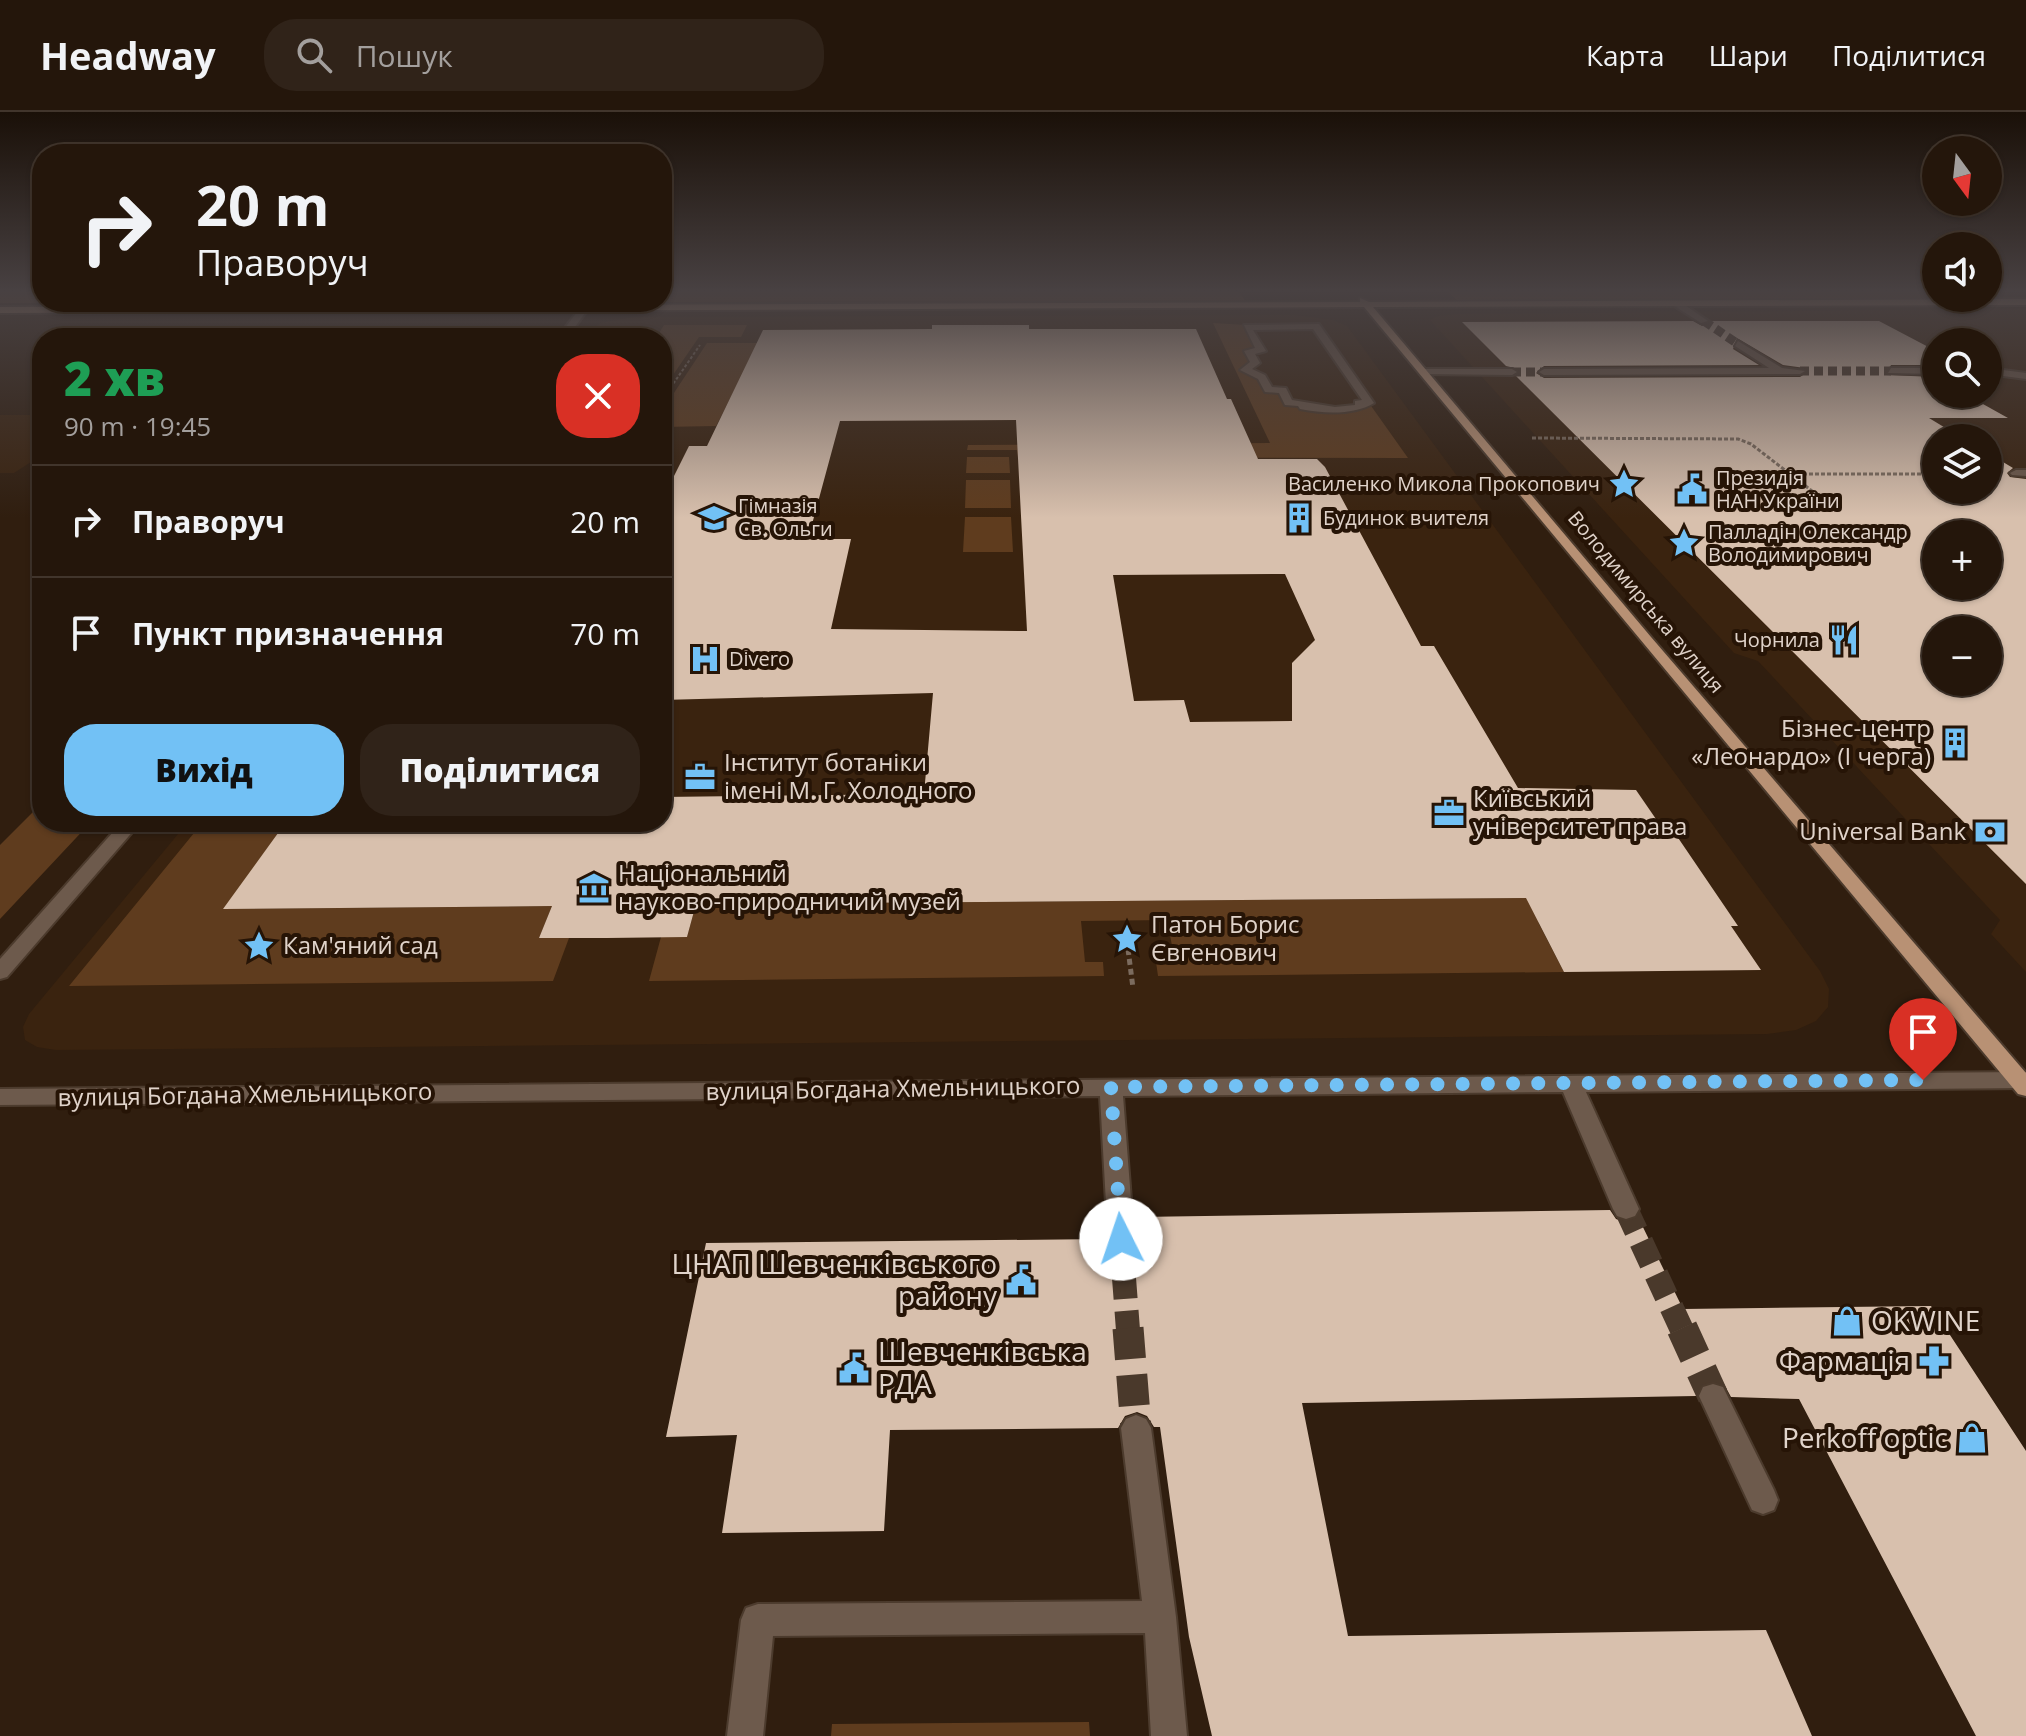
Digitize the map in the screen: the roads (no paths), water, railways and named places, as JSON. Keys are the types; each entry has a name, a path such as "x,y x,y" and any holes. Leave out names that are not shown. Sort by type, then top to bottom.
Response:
{"main road":[{"name":"Володимирська вулиця","path":"1420,367 1646,640 2024,1083"}],"street":[{"path":"1250,367 1245,370 1262,377 1269,390 1282,390 1289,403 1335,410 1362,407 1359,403 1369,403"},
{"path":"1344,367 1369,403"},
{"path":"1773,367 1780,371"},
{"path":"1544,372 1800,371"},
{"path":"1891,371 1922,371"},
{"path":"2002,371 2026,376"},
{"path":"1425,372 1512,372"},
{"path":"0,972 123,832"},
{"path":"1571,1083 1626,1209"},
{"name":"вулиця Богдана Хмельницького","path":"0,1097 1571,1083 2024,1083"},
{"path":"1111,1087 1121,1239"},
{"path":"1713,1396 1763,1500"},
{"path":"1136,1428 1160,1617 1169,1736"},
{"path":"745,1736 758,1620 1160,1617"}],"tunnel":[{"path":"1800,371 1891,371"},
{"path":"1512,372 1544,372"},
{"path":"1626,1209 1682,1330"},
{"path":"1121,1239 1128,1330"},
{"path":"1128,1328 1136,1428"},
{"path":"1682,1328 1713,1396"}],"place":[{"name":"Василенко Микола Прокопович","path":"1624,484"},
{"name":"Президія НАН України","path":"1692,489"},
{"name":"Гімназія Св. Ольги","path":"714,518"},
{"name":"Будинок вчителя","path":"1299,518"},
{"name":"Палладін Олександр Володимирович","path":"1684,543"},
{"name":"Чорнила","path":"1844,640"},
{"name":"Divero","path":"705,659"},
{"name":"Бізнес-центр «Леонардо» (I черга)","path":"1955,743"},
{"name":"Інститут ботаніки імені М. Г. Холодного","path":"700,777"},
{"name":"Київський університет права","path":"1449,813"},
{"name":"Universal Bank","path":"1990,832"},
{"name":"Національний науково-природничий музей","path":"594,888"},
{"name":"Патон Борис Євгенович","path":"1127,939"},
{"name":"Кам'яний сад","path":"259,946"},
{"name":"ЦНАП Шевченківського району","path":"1021,1280"},
{"name":"OKWINE","path":"1847,1321"},
{"name":"Фармація","path":"1934,1361"},
{"name":"Шевченківська РДА","path":"854,1368"},
{"name":"Perkoff optic","path":"1972,1438"}]}
